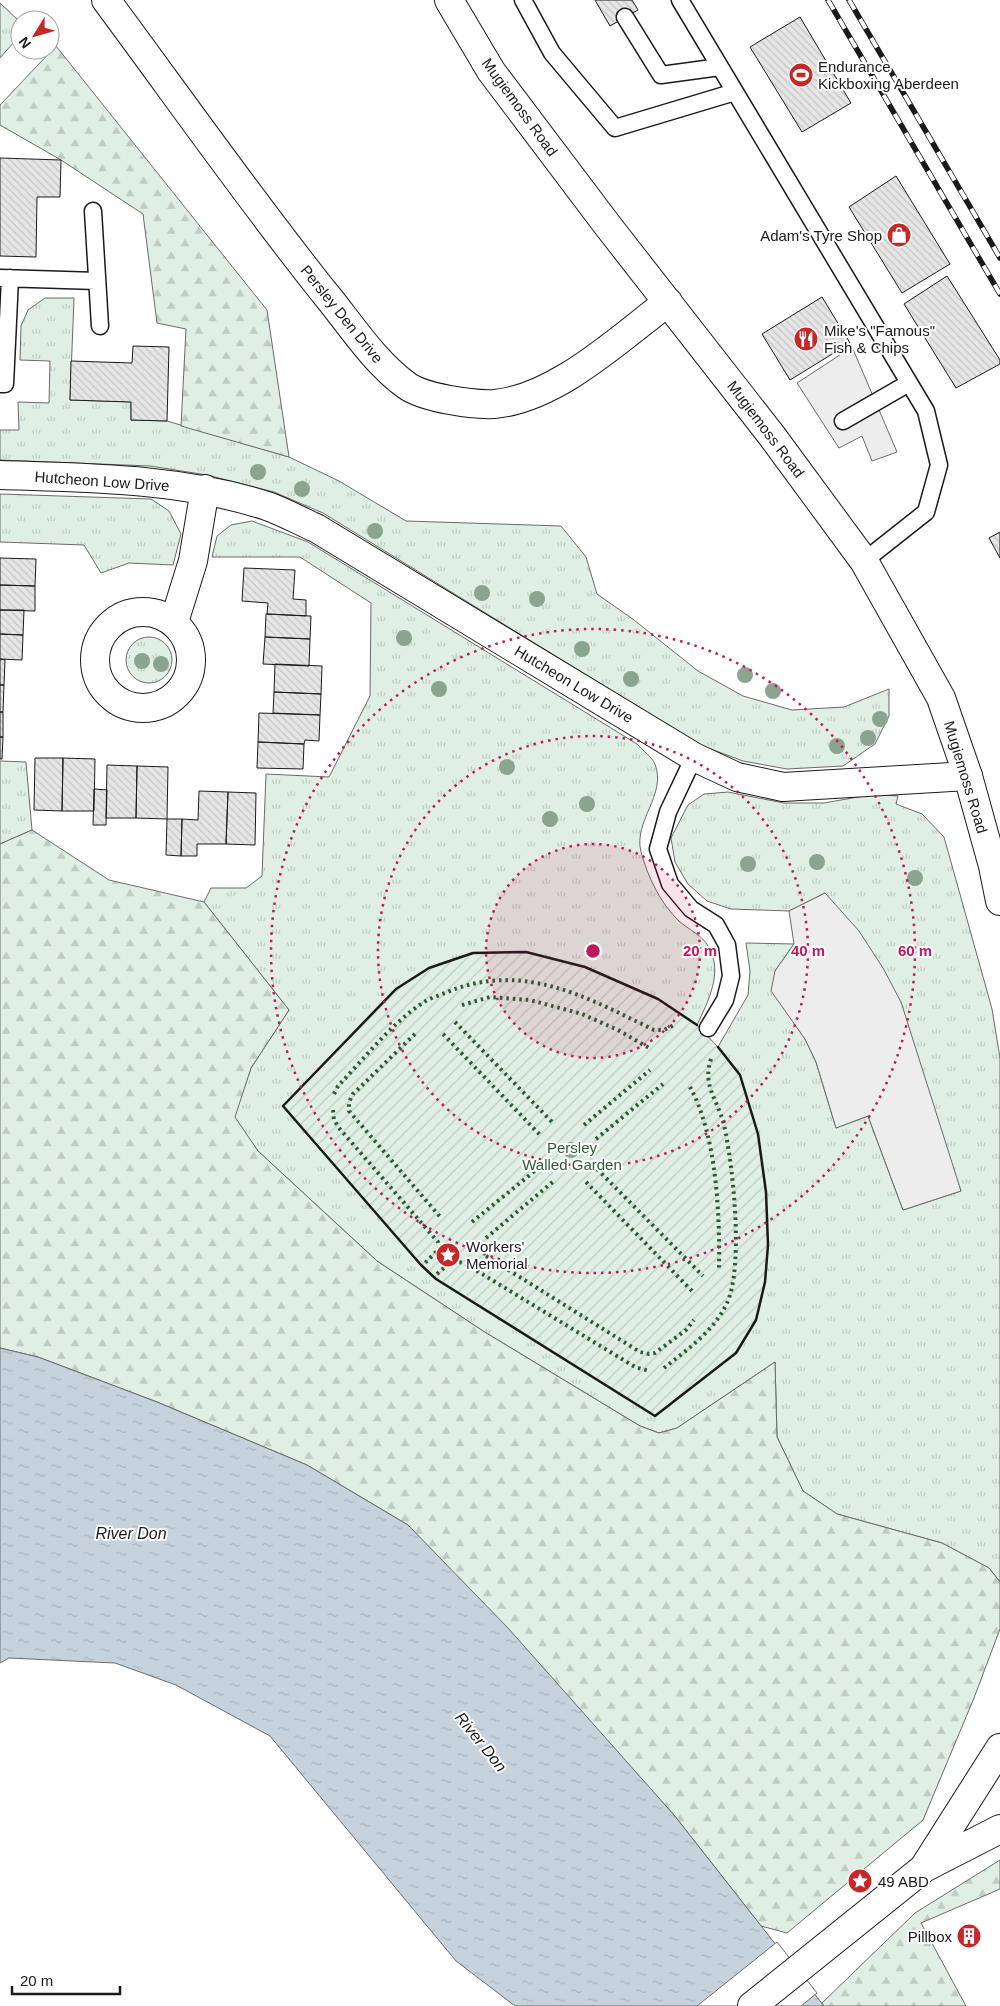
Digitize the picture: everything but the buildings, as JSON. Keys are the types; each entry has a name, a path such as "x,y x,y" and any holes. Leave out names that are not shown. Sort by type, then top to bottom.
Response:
{"street":[{"name":"Persley Den Drive","path":"106,0 303,266 384,365 408,386 437,398 493,404 530,396 573,374 668,302"},
{"name":"Mugiemoss Road","path":"449,0 491,71 608,226 772,436 864,561 941,698 968,776 993,866 1000,901"},
{"name":"Hutcheon Low Drive","path":"0,475 150,482 205,489 268,506 316,528 694,757 737,777 783,787 968,776"},
{"path":"174,622 193,561 205,489"},
{"path":"924,1868 1000,1748"},
{"path":"752,2006 924,1868 1000,1829"}],"lane":[{"path":"523,0 552,53 615,128 735,92"},
{"path":"680,0 926,411 940,465 926,512 864,561"},
{"path":"625,18 661,75 720,67"},
{"path":"93,211 100,326"},
{"path":"0,384 5,384 5,278 98,282"},
{"path":"843,421 909,383"},
{"path":"694,757 668,812 658,849 670,884 691,909 716,925 727,945 731,976 725,1000 708,1028"}],"green space":[{"path":"0,3 10,12 10,46 0,58"},
{"path":"60,51 267,310 289,457 181,426 186,329 157,323 143,214 61,160 0,125 0,105 43,60 60,60"},
{"path":"45,298 74,298 70,400 131,402 131,420 167,421 289,457 339,481 406,521 561,526 586,557 597,594 634,620 698,671 743,696 792,710 844,707 889,689 889,716 875,744 843,766 787,769 743,761 700,745 323,513 274,492 207,475 150,466 0,460 0,430 19,430 18,402 49,403 50,361 20,360 21,326 28,310"},
{"path":"0,494 151,499 169,511 181,534 173,565 129,563 101,573 84,545 0,542"},
{"path":"252,521 308,542 637,744 654,761 658,775 654,797 645,819 640,841 644,861 651,880 666,906 679,921 703,939 713,956 715,966 713,986 697,1025 658,999 283,1106 421,1265 436,1279 740,1075 718,1047 748,995 750,971 746,943 794,944 775,971 790,1017 805,1039 816,1062 836,1128 868,1116 903,1210 961,1191 825,893 789,911 731,909 707,901 688,884 675,862 671,838 688,805 704,794 728,792 784,803 824,803 875,794 898,796 896,804 922,814 944,837 992,1009 1000,1058 1000,1582 989,1568 942,1543 837,1514 803,1491 777,1437 775,1362 677,1428 659,1433 640,1426 483,1331 377,1261 258,1151 234,1117 251,1068 289,1010 204,902 211,888 246,888 262,876 266,774 329,777 370,696 371,603 300,557 212,557 217,536 231,525"},
{"path":"144,637 154,637 166,643 171,651 171,669 166,677 158,682 144,683 136,680 129,673 126,665 126,655 129,647 136,640"},
{"path":"0,761 26,762 32,830 0,844"},
{"path":"32,830 109,880 204,902 289,1010 251,1068 235,1117 258,1151 377,1261 483,1331 640,1426 659,1433 677,1428 775,1362 777,1437 803,1491 837,1514 942,1543 989,1568 1000,1582 1000,1629 974,1698 923,1820 787,1933 761,1926 674,1815 408,1525 307,1465 157,1402 38,1357 0,1348 0,844"},
{"name":"Persley Walled Garden","path":"526,952 585,967 658,999 697,1025 718,1047 740,1075 758,1134 766,1192 768,1245 765,1282 756,1320 736,1353 655,1416 436,1279 421,1265 283,1106 396,989 429,968 473,953"},
{"path":"1000,1860 1000,1889 921,1923 966,2006 824,2006 822,2003 915,1913"}],"shaded area":[{"path":"852,347 897,452 872,461 862,436 839,448 797,383"},
{"path":"825,893 859,931 883,968 901,1002 961,1191 903,1210 868,1116 836,1128 816,1062 805,1039 771,991 775,971 794,944 789,911"}],"water":[{"name":"River Don","path":"0,1348 38,1357 157,1402 307,1465 408,1525 508,1628 674,1815 824,2006 515,2006 456,1961 270,1736 176,1685 115,1663 9,1658 0,1663"}],"pier":[{"path":"777,1942 817,1993 801,2006 697,2006"}],"railway":[{"path":"828,0 1000,294"},
{"path":"849,0 1000,258"}],"hedge":[{"path":"334,1094 338,1086 410,1012 430,999 473,984 501,980 553,987 578,995 654,1030 664,1030 676,1024"},
{"path":"462,1005 490,997 530,1000 582,1014 618,1030 649,1048"},
{"path":"455,1022 554,1124"},
{"path":"415,1034 353,1094 349,1102 349,1111 442,1219"},
{"path":"443,1034 541,1136"},
{"path":"664,1368 708,1331 722,1313 732,1286 736,1241 731,1164 724,1125 709,1084 709,1066 712,1056"},
{"path":"584,1125 650,1070"},
{"path":"596,1139 663,1084"},
{"path":"690,1087 706,1129 715,1177 719,1226 719,1271"},
{"path":"333,1110 334,1120 339,1128 438,1242 440,1248 425,1263"},
{"path":"472,1222 542,1165"},
{"path":"597,1169 703,1276"},
{"path":"486,1238 555,1180"},
{"path":"586,1182 692,1291"},
{"path":"486,1256 640,1352 655,1353 686,1330 694,1320"},
{"path":"437,1274 453,1263 464,1263 635,1367 649,1371"}],"wall":[{"path":"697,1025 658,999 585,967 526,952 473,953 429,968 396,989 283,1106 421,1265 436,1279 655,1416 736,1353 756,1320 765,1282 768,1245 766,1192 758,1134 740,1075 718,1047"}],"place":[{"name":"Endurance Kickboxing Aberdeen","path":"801,75"},
{"name":"Adam's Tyre Shop","path":"899,235"},
{"name":"Mike's \"Famous\" Fish & Chips","path":"806,339"},
{"name":"Workers' Memorial","path":"448,1255"},
{"name":"49 ABD","path":"860,1881"},
{"name":"Pillbox","path":"969,1936"}]}
